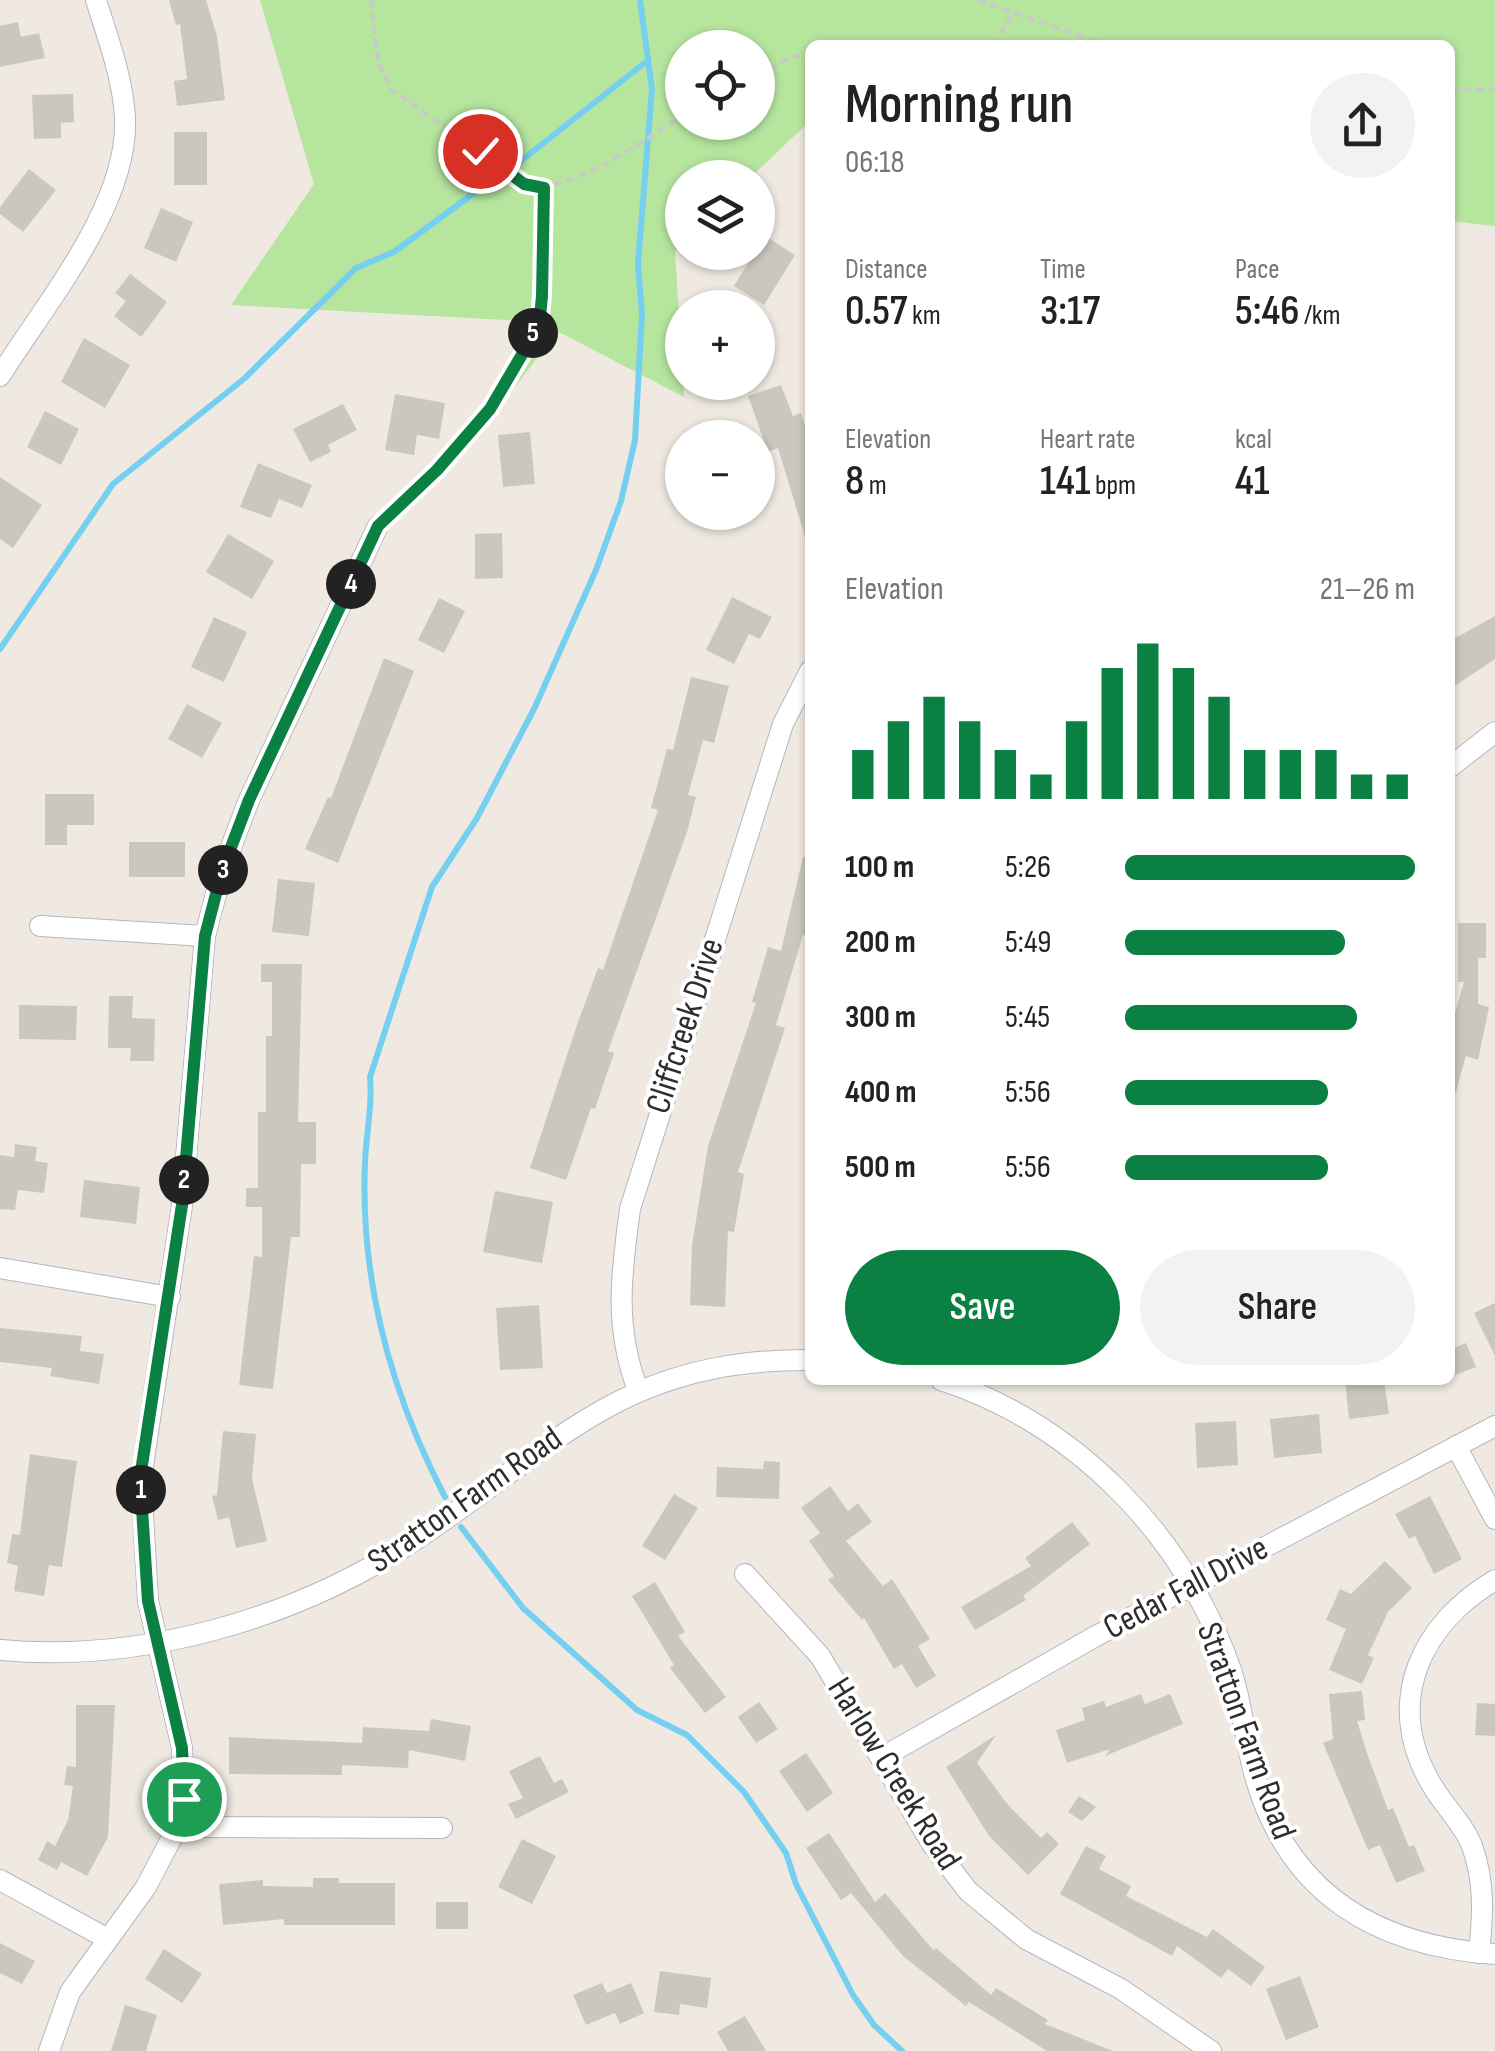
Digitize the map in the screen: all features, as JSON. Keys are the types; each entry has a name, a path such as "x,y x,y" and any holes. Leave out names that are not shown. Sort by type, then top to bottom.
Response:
{"street":[{"path":"0,376 114,190 122,158 124,99 96,0"},
{"path":"49,2051 70,1992 146,1887 180,1822 184,1799 182,1748 142,1558 140,1478 182,1205 205,936 222,871 249,800 378,526"},
{"name":"Cliffcreek Drive","path":"638,1390 620,1324 619,1290 630,1210 783,724 805,681"},
{"path":"1455,762 1495,732"},
{"path":"40,926 205,936"},
{"path":"0,1268 170,1297"},
{"name":"Stratton Farm Road","path":"0,1650 63,1652 157,1641 274,1612 362,1573 415,1540 560,1433 638,1390 718,1367 805,1360"},
{"name":"Stratton Farm Road","path":"970,1385 1085,1458 1136,1508 1189,1586 1232,1672 1265,1806 1298,1865 1334,1902 1384,1931 1444,1949 1487,1953"},
{"name":"Cedar Fall Drive","path":"881,1758 1189,1586 1495,1426"},
{"path":"1456,1446 1495,1519"},
{"name":"Harlow Creek Road","path":"745,1574 820,1656 932,1844 968,1891 1003,1922 1121,1989 1211,2051"},
{"path":"1487,1953 1477,1861 1470,1841 1429,1781 1418,1756 1411,1697 1423,1646 1432,1633 1468,1596 1495,1580"},
{"path":"180,1822 204,1828 442,1828"},
{"path":"0,1880 106,1938"}],"path":[{"path":"371,0 378,62 392,89 524,184 544,188 630,150 665,127"},
{"path":"978,0 1092,40"},
{"path":"996,40 1014,12"},
{"path":"775,65 805,55"},
{"path":"1455,89 1495,90"},
{"path":"378,526 437,470 490,409 527,346 540,317 544,188"}],"green space":[{"path":"260,0 1495,0 1495,226 1455,222 1455,40 805,40 805,126 769,160 665,160 665,270 676,270 677,290 665,290 665,387 557,331 469,444 409,506 401,494 440,459 488,402 526,321 231,305 314,184"}],"building":[{"path":"169,0 206,0 217,36 225,100 177,106 174,81 187,79 180,24 176,25"},
{"path":"18,22 21,37 39,33 45,58 0,67 0,26"},
{"path":"73,94 74,122 61,123 61,138 34,139 32,95"},
{"path":"174,132 207,132 207,185 174,185"},
{"path":"29,169 56,190 23,232 0,214 0,207"},
{"path":"161,208 193,222 176,262 144,248"},
{"path":"775,242 795,255 773,290 740,290 734,286 744,270 775,270"},
{"path":"130,274 167,302 141,337 114,316 126,301 115,293"},
{"path":"84,338 130,365 105,408 61,382"},
{"path":"781,385 793,416 801,413 805,425 805,537 778,448 775,449 775,420 757,420 749,400 775,400 775,387"},
{"path":"395,394 445,403 439,439 417,435 414,455 385,450"},
{"path":"343,404 357,430 328,445 331,452 310,462 293,429"},
{"path":"45,411 79,429 61,465 27,447"},
{"path":"530,432 535,484 503,487 498,435"},
{"path":"258,463 312,485 302,508 279,499 271,518 240,507"},
{"path":"0,477 42,505 13,548 0,539"},
{"path":"502,533 503,578 475,579 475,534"},
{"path":"228,534 274,561 252,599 206,572"},
{"path":"732,597 772,617 760,639 749,634 734,664 706,650"},
{"path":"439,598 465,611 444,653 418,640"},
{"path":"1495,616 1495,659 1455,686 1455,638"},
{"path":"214,617 247,632 224,682 191,667"},
{"path":"384,658 414,671 338,863 305,849 328,797 331,798"},
{"path":"691,677 729,686 714,743 703,740 688,795 696,797 687,832 608,1051 614,1053 595,1109 591,1108 566,1180 530,1168 578,1022 598,968 603,970 658,810 651,808 667,749 673,750"},
{"path":"187,704 222,723 202,758 168,739"},
{"path":"45,794 94,794 94,825 67,825 67,845 45,845"},
{"path":"129,842 185,842 185,877 129,877"},
{"path":"805,857 805,935 776,1025 785,1028 738,1172 744,1174 734,1232 728,1231 725,1307 690,1305 692,1245 708,1146 756,1003 752,1002 768,947 781,951"},
{"path":"278,879 315,883 309,936 272,932"},
{"path":"1458,923 1486,923 1486,958 1478,958 1478,1004 1489,1007 1478,1060 1466,1056 1455,1095 1455,1013 1464,982 1458,982"},
{"path":"261,964 302,964 298,1122 316,1122 316,1164 301,1164 300,1237 291,1237 273,1389 239,1385 254,1256 262,1257 262,1207 246,1207 246,1188 258,1188 258,1112 266,1112 266,1036 272,1036 272,982 261,982"},
{"path":"109,996 133,996 132,1018 155,1019 154,1061 130,1061 131,1048 108,1048"},
{"path":"19,1005 77,1006 76,1040 19,1039"},
{"path":"15,1144 37,1147 35,1161 48,1163 44,1193 18,1190 15,1210 0,1209 0,1155 14,1157"},
{"path":"84,1180 140,1187 136,1224 80,1217"},
{"path":"495,1191 553,1202 542,1263 483,1252"},
{"path":"1495,1303 1495,1356 1474,1313"},
{"path":"539,1305 543,1368 500,1370 496,1308"},
{"path":"0,1328 82,1336 80,1351 104,1354 99,1384 50,1376 52,1368 0,1362"},
{"path":"1466,1343 1476,1367 1455,1375 1455,1348"},
{"path":"1346,1385 1385,1385 1389,1414 1349,1419"},
{"path":"1319,1414 1322,1453 1274,1458 1270,1419"},
{"path":"1236,1421 1238,1465 1197,1468 1195,1423"},
{"path":"223,1431 256,1434 252,1479 267,1541 236,1548 229,1517 218,1520 212,1496 217,1495"},
{"path":"30,1454 77,1461 62,1567 49,1565 44,1596 14,1591 18,1566 7,1563 12,1534 20,1535"},
{"path":"764,1461 780,1462 779,1499 716,1497 717,1467 763,1469"},
{"path":"830,1486 848,1511 858,1503 872,1522 846,1541 883,1586 892,1579 930,1639 918,1646 936,1676 916,1688 902,1664 894,1669 864,1618 828,1580 834,1576 809,1541 820,1533 801,1508"},
{"path":"674,1494 698,1508 665,1560 642,1546"},
{"path":"1430,1496 1462,1559 1434,1574 1415,1536 1409,1539 1395,1514"},
{"path":"1072,1522 1090,1544 1023,1596 1026,1600 975,1630 961,1607 1031,1566 1025,1558"},
{"path":"1385,1561 1412,1588 1388,1612 1368,1655 1374,1658 1362,1684 1329,1670 1346,1629 1326,1620 1340,1589 1351,1594"},
{"path":"655,1582 685,1632 678,1636 726,1697 705,1713 670,1668 674,1665 632,1596"},
{"path":"1362,1691 1365,1720 1357,1721 1368,1756 1388,1810 1393,1808 1409,1847 1414,1845 1425,1871 1396,1883 1380,1845 1368,1850 1323,1743 1333,1739 1329,1694"},
{"path":"1141,1694 1145,1704 1170,1694 1183,1724 1105,1756 1110,1749 1067,1763 1056,1730 1085,1720 1082,1708 1104,1701 1106,1707"},
{"path":"759,1702 778,1729 756,1743 738,1717"},
{"path":"1477,1703 1495,1704 1495,1736 1475,1735"},
{"path":"76,1705 115,1705 108,1837 87,1876 61,1862 57,1870 38,1860 47,1841 55,1846 68,1820 73,1786 64,1785 67,1766 76,1767"},
{"path":"431,1719 471,1726 465,1761 409,1750 408,1768 342,1765 342,1775 229,1774 229,1737 362,1743 363,1727 429,1731"},
{"path":"996,1735 977,1763 1008,1805 1041,1838 1047,1832 1059,1844 1028,1875 989,1836 946,1767"},
{"path":"806,1753 833,1793 807,1812 779,1771"},
{"path":"540,1756 554,1783 562,1779 569,1792 516,1819 508,1804 523,1798 509,1771"},
{"path":"1079,1796 1096,1807 1082,1821 1068,1812"},
{"path":"829,1833 875,1902 885,1893 934,1951 936,1948 991,1995 996,1988 1048,2020 1045,2024 1113,2051 1047,2051 969,2002 966,2006 903,1956 851,1893 841,1900 806,1848"},
{"path":"522,1839 556,1856 532,1904 498,1887"},
{"path":"1086,1846 1106,1856 1099,1869 1131,1886 1126,1896 1207,1937 1213,1929 1265,1967 1251,1986 1228,1969 1221,1978 1177,1946 1172,1956 1060,1894"},
{"path":"313,1878 339,1878 339,1883 395,1883 395,1925 284,1925 284,1919 223,1925 219,1884 263,1880 263,1886 313,1887"},
{"path":"436,1902 468,1902 468,1929 436,1929"},
{"path":"0,1943 35,1961 22,1984 0,1973"},
{"path":"164,1949 202,1974 182,2003 145,1979"},
{"path":"660,1971 711,1978 707,2008 680,2004 679,2015 654,2012"},
{"path":"1300,1976 1319,2027 1286,2040 1266,1989"},
{"path":"602,1983 607,1993 631,1983 644,2013 620,2024 615,2013 586,2025 573,1995"},
{"path":"125,2005 157,2015 146,2051 111,2051"},
{"path":"745,2016 766,2051 728,2051 717,2032"}],"waterway":[{"path":"445,1497 409,1417 374,1292 365,1206 370,1077 432,887 477,818 535,707 596,570 621,501 635,440 642,314 638,264 652,89 640,0"},
{"path":"512,168 647,61"},
{"path":"0,649 113,484 245,378 356,268 394,252 497,176"},
{"path":"461,1527 523,1608 637,1710 687,1735 744,1792 786,1853 796,1884 853,1995 874,2025 902,2051"}],"route":[{"path":"184,1799 182,1748 142,1558 140,1478 174,1272 205,936 222,871 249,800 378,526 437,470 490,409 540,317 544,188 524,184 480,151"}]}
